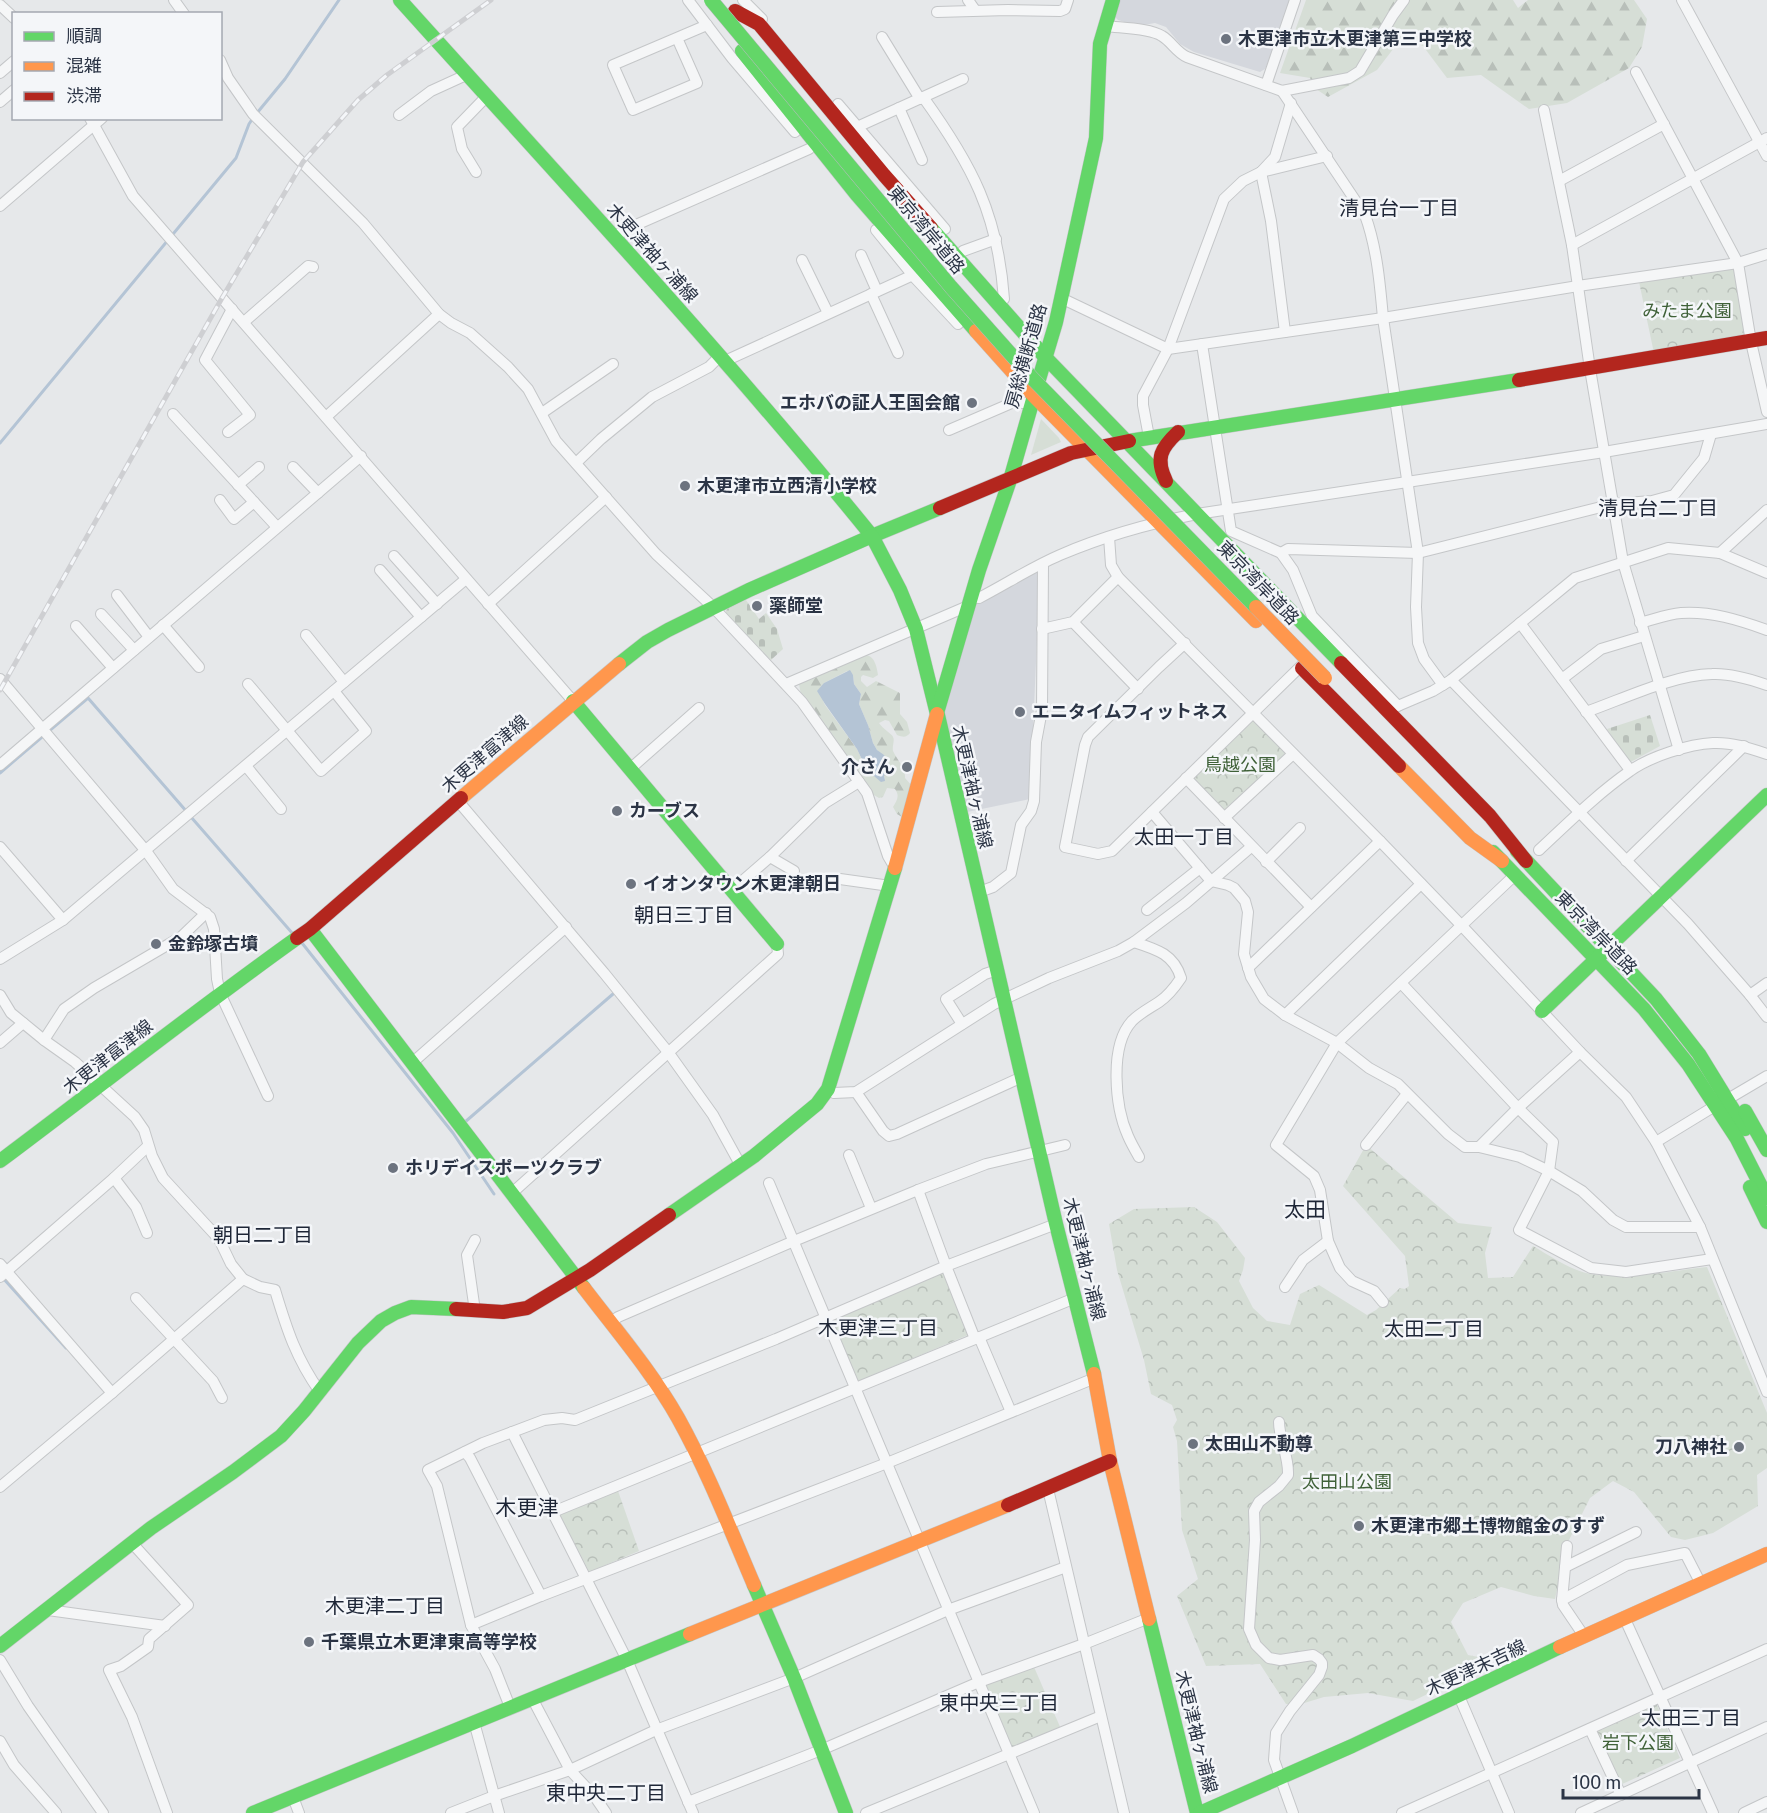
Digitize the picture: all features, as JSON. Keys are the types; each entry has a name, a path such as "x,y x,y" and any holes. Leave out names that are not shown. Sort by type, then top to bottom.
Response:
{"main road":[{"name":"木更津袖ヶ浦線","path":"400,0 723,358 811,460 872,536"},
{"name":"房総横断道路","path":"828,1089 890,886 970,601 1010,480 1046,358 1096,138 1100,44 1113,0"},
{"path":"726,3 759,24 884,175 1003,304 1046,358 1197,514 1393,708 1490,816 1526,861"},
{"path":"726,3 738,45 770,87 857,195 976,330 1033,400 1088,449 1452,821 1470,838 1502,861"},
{"name":"東京湾岸道路","path":"726,3 879,202 1018,361 1329,674 1526,861 1656,999 1692,1045 1728,1099 1767,1198"},
{"name":"東京湾岸道路","path":"726,3 966,287 1039,368 1644,1010 1688,1064 1767,1171"},
{"name":"木更津富津線","path":"0,1161 220,993 310,929 573,701 646,642 712,607 872,536 1071,453 1178,432 1590,369 1767,339"},
{"path":"1166,481 1159,465 1160,456 1178,432"},
{"path":"872,536 900,590 916,629 937,714"},
{"path":"573,701 777,944"},
{"name":"木更津袖ヶ浦線","path":"937,714 1056,1224 1095,1378 1110,1461 1199,1813"},
{"path":"1542,1011 1767,795"},
{"path":"310,929 577,1278 677,1417 709,1478 729,1524 794,1678 846,1813"},
{"path":"1688,1064 1701,1095 1767,1222"},
{"path":"0,1646 132,1543 235,1471 283,1434 320,1392 366,1331 397,1310 429,1307 502,1312 527,1308 577,1278 741,1166 808,1113 828,1089"},
{"path":"1728,1099 1742,1108 1767,1150"},
{"path":"253,1813 1048,1489 1110,1461"},
{"name":"木更津末吉線","path":"1199,1813 1280,1780 1624,1617 1767,1554"}],"street":[{"path":"688,0 732,58 913,275 965,331 976,330"},
{"path":"968,0 975,10"},
{"path":"937,12 1060,11 1065,9 1068,0"},
{"path":"1266,85 1295,0"},
{"path":"1106,26 1162,35 1180,54 1282,91 1349,78 1360,71 1404,0"},
{"path":"1682,0 1763,140 1767,156"},
{"path":"726,3 786,43 963,251 1003,304"},
{"path":"0,5 12,16"},
{"path":"677,38 697,83 633,110 613,65 707,25"},
{"path":"882,37 968,166 987,207 1002,267 1003,304"},
{"path":"0,73 12,63"},
{"path":"1636,72 1738,263 1751,342 1767,412"},
{"path":"399,115 431,91 466,75"},
{"path":"224,78 253,114 363,223 439,314 470,333 492,351 528,389 556,441 656,554 712,607 802,702 867,793 888,856 895,868"},
{"path":"857,127 963,80"},
{"path":"1282,91 1365,215 1371,231 1418,553 1416,607 1418,643 1424,659 1688,924 1767,1017"},
{"path":"476,172 462,149 457,127 486,97"},
{"path":"1261,172 1275,157 1291,103"},
{"path":"899,108 922,160"},
{"path":"1544,110 1572,245 1590,369 1623,562 1679,750"},
{"path":"0,206 95,121 133,196 573,701"},
{"path":"1559,181 1664,124"},
{"path":"1572,245 1763,140"},
{"path":"613,237 809,149"},
{"path":"1149,437 1143,396 1168,349 1224,199 1243,181 1261,172 1327,156"},
{"path":"1261,172 1271,221 1285,332"},
{"path":"963,251 996,239"},
{"path":"1061,298 1168,349 1738,263 1767,254"},
{"path":"861,255 898,353"},
{"path":"802,260 828,313"},
{"path":"244,322 308,266 313,267"},
{"path":"576,463 652,397 723,358 913,275"},
{"path":"228,432 250,415 205,360 232,309"},
{"path":"326,417 439,314"},
{"path":"1202,344 1231,531 1281,553 1293,570 1312,616 1393,708 1447,683 1575,578 1668,548 1720,553 1767,573"},
{"path":"542,413 613,364"},
{"path":"949,430 1014,402 1033,400"},
{"path":"173,414 277,527"},
{"path":"786,684 916,629 1080,547 1158,522 1767,424"},
{"path":"1281,553 1288,549 1418,553 1613,504 1652,501 1674,495 1704,459 1711,434"},
{"path":"0,765 361,456"},
{"path":"238,485 259,466"},
{"path":"293,467 318,494"},
{"path":"488,604 606,497"},
{"path":"220,500 234,519 254,502"},
{"path":"1720,553 1767,510"},
{"path":"1109,537 1111,565 1118,577 1380,841 1580,1052 1626,1097 1656,1142 1700,1227 1767,1392"},
{"path":"394,556 437,604"},
{"path":"979,892 993,887 1011,873 1021,825 1031,812 1034,801 1036,742 1042,710 1042,564"},
{"path":"380,570 422,617"},
{"path":"1042,629 1073,622 1118,577"},
{"path":"0,959 63,920 466,579"},
{"path":"117,595 149,637"},
{"path":"1640,623 1679,613 1709,613 1743,621 1767,630"},
{"path":"101,614 134,650"},
{"path":"1073,622 1138,689"},
{"path":"1520,623 1630,770"},
{"path":"163,625 199,666"},
{"path":"76,626 113,668"},
{"path":"306,635 344,682"},
{"path":"1562,679 1601,649 1644,636"},
{"path":"1185,644 1088,737 1065,847 1098,854 1112,850 1301,666"},
{"path":"1586,712 1690,676 1714,674 1752,680 1767,685"},
{"path":"0,679 146,851 173,889 210,916 214,929 220,993 268,1096"},
{"path":"248,684 321,771 366,730 334,691"},
{"path":"630,769 699,708"},
{"path":"1539,850 1630,770 1643,763 1679,750 1713,743 1744,746 1767,753"},
{"path":"1626,861 1744,746"},
{"path":"1224,818 1293,754"},
{"path":"246,766 281,809"},
{"path":"1186,778 1311,907"},
{"path":"732,890 770,857 825,803 859,782"},
{"path":"458,801 566,927 668,1052 714,1115 741,1166"},
{"path":"1152,812 1211,882 1234,888 1247,906 1244,954 1248,968 1264,999 1285,1015 1337,1043 1369,1068 1398,1084 1448,1134 1465,1147 1520,1157 1549,1171 1582,1191 1613,1220 1626,1227 1700,1227"},
{"path":"1266,862 1300,828"},
{"path":"1248,968 1380,841"},
{"path":"0,847 63,920"},
{"path":"828,1089 834,1093 856,1092 1004,999 1048,978 1118,951 1134,942 1186,903 1251,847"},
{"path":"770,857 794,871"},
{"path":"1147,910 1200,868"},
{"path":"1383,1302 1374,1291 1352,1281 1340,1268 1328,1241 1320,1190 1314,1176 1276,1145 1337,1043 1516,874"},
{"path":"840,879 890,886"},
{"path":"1285,1015 1421,884"},
{"path":"44,1040 64,1009 114,975 181,937 206,913"},
{"path":"412,1063 566,927"},
{"path":"1134,942 1166,955 1178,968 1181,978 1162,1001 1133,1020 1124,1032 1120,1043 1117,1087 1120,1107 1127,1135 1139,1156"},
{"path":"512,1192 778,954 777,944"},
{"path":"962,1024 946,999 985,974 997,970"},
{"path":"1401,983 1518,1108 1553,1142 1549,1171 1519,1230 1591,1268 1626,1272 1712,1259"},
{"path":"1750,995 1767,983"},
{"path":"0,995 11,1013 75,1062 135,1117 144,1130 148,1146 163,1178 219,1239 231,1264 243,1279 260,1287 275,1290 286,1328 300,1362 320,1392"},
{"path":"0,1043 23,1023"},
{"path":"1479,1148 1518,1108 1580,1052"},
{"path":"856,1092 883,1131 889,1136 1022,1077"},
{"path":"1728,1099 1767,1077"},
{"path":"1366,1145 1407,1094"},
{"path":"1656,1142 1710,1109"},
{"path":"610,1323 618,1317 794,1241 918,1190 986,1164 1065,1145"},
{"path":"112,1393 2,1270 114,1178 148,1146"},
{"path":"849,1155 872,1209"},
{"path":"114,1178 136,1207 147,1233"},
{"path":"769,1183 1034,1813"},
{"path":"918,1190 945,1266 1011,1412"},
{"path":"510,1707 495,1669 471,1625 437,1486 428,1470 543,1420 562,1418 575,1420 658,1388 945,1266 1056,1224"},
{"path":"475,1240 467,1255 475,1311"},
{"path":"1285,1287 1303,1260 1328,1241"},
{"path":"0,1487 243,1279"},
{"path":"136,1298 213,1381 222,1398"},
{"path":"553,1512 1075,1298"},
{"path":"471,1625 887,1463 1095,1378"},
{"path":"1279,1422 1286,1449 1288,1474 1279,1486 1259,1502 1254,1510 1255,1540 1249,1629 1256,1645 1269,1658 1280,1660 1313,1656 1319,1659 1322,1667 1319,1675 1290,1711 1276,1733 1274,1760 1293,1813"},
{"path":"512,1432 627,1660 693,1813"},
{"path":"465,1452 541,1596"},
{"path":"1048,1489 1124,1813"},
{"path":"1565,1567 1636,1532"},
{"path":"132,1543 188,1605 149,1639 148,1647 121,1666 109,1670 132,1717 167,1813"},
{"path":"1567,1546 1562,1600 1584,1636"},
{"path":"1562,1600 1627,1565 1685,1553 1701,1584"},
{"path":"451,1813 570,1770 656,1730 794,1678 948,1610 1066,1567"},
{"path":"48,1610 165,1626"},
{"path":"1624,1617 1713,1813"},
{"path":"688,1802 821,1750 978,1682 1149,1618"},
{"path":"1402,1813 1767,1649"},
{"path":"0,1660 28,1706 103,1813"},
{"path":"1459,1696 1509,1813"},
{"path":"532,1698 570,1770 595,1797 606,1813"},
{"path":"866,1813 1101,1716"},
{"path":"474,1722 499,1813"},
{"path":"1581,1813 1767,1726"},
{"path":"1590,1730 1621,1795"},
{"path":"0,1741 14,1765 56,1813"},
{"path":"292,1797 299,1813"},
{"path":"1744,1813 1767,1802"}],"shaded area":[{"name":"木更津市立木更津第三中学校","path":"1119,0 1290,0 1269,60 1265,69 1260,72 1194,52 1180,44 1166,27 1155,23 1138,26 1118,20 1114,16"},
{"path":"1040,570 1030,799 967,812 940,714 972,601"}],"green space":[{"path":"1306,0 1513,0 1518,8 1528,0 1634,0 1647,19 1642,47 1629,68 1567,103 1529,109 1481,75 1447,78 1423,46 1409,41 1397,44 1377,70 1328,97 1316,89 1310,78 1280,73"},
{"name":"みたま公園","path":"1738,263 1751,342 1655,358 1638,277"},
{"path":"1041,419 1061,442 1031,455"},
{"path":"746,600 759,619 766,613 777,629 783,649 771,660 725,614 727,609"},
{"path":"867,655 874,660 878,675 873,678 863,675 861,681 867,687 876,681 900,693 900,714 907,722 910,733 903,737 899,736 889,721 879,723 893,736 893,751 903,767 905,778 913,787 902,817 893,807 898,796 897,791 887,788 883,797 879,798 867,791 831,733 801,695 799,684","holes":["847,671 853,675 854,684 861,694 859,704 873,743 887,760 889,767 884,775 885,779 867,770 857,749 823,701 824,683"]},
{"path":"1650,715 1660,746 1629,763 1607,729"},
{"name":"鳥越公園","path":"1253,718 1286,754 1228,809 1224,809 1193,776"},
{"name":"太田山公園","path":"1366,1145 1458,1223 1492,1227 1485,1253 1488,1278 1513,1277 1533,1246 1569,1266 1591,1274 1605,1276 1664,1273 1707,1267 1767,1413 1767,1468 1757,1475 1758,1506 1713,1533 1685,1540 1671,1537 1634,1492 1613,1481 1590,1498 1567,1544 1555,1599 1501,1587 1463,1603 1451,1622 1468,1655 1484,1658 1490,1664 1413,1701 1368,1693 1324,1697 1301,1704 1286,1704 1260,1664 1206,1666 1177,1596 1198,1579 1182,1530 1177,1441 1173,1427 1177,1420 1172,1405 1151,1394 1144,1360 1117,1270 1109,1224 1134,1209 1194,1207 1217,1222 1245,1258 1239,1281 1253,1308 1267,1321 1290,1325 1300,1294 1319,1285 1367,1315 1376,1310 1400,1288 1405,1289 1409,1286 1405,1256 1343,1186"},
{"path":"943,1273 968,1335 859,1381 856,1380 832,1323 835,1318"},
{"path":"617,1488 639,1551 589,1572 559,1513"},
{"path":"1034,1667 1061,1729 1011,1751 984,1686"},
{"name":"岩下公園","path":"1656,1703 1680,1758 1620,1785 1595,1729"}],"water":[{"path":"850,670 854,684 861,694 859,704 873,743 887,760 888,771 884,775 885,781 881,782 867,770 857,749 817,691 824,683"}],"waterway":[{"path":"257,113 285,79 339,0"},
{"path":"0,443 236,158 253,118"},
{"path":"49,731 88,698 187,812"},
{"path":"0,773 42,737"},
{"path":"191,817 293,934"},
{"path":"302,943 453,1133 494,1194"},
{"path":"465,1122 613,994"},
{"path":"2,1277 66,1348"}],"railway":[{"path":"0,690 222,298 303,162 358,100 387,75 491,0"}],"traffic: fast":[{"path":"400,0 699,332 872,536 940,508"},
{"path":"711,0 951,287 1032,378 1256,607"},
{"path":"1034,396 1056,322 1096,138 1100,44 1113,0"},
{"path":"742,51 857,195 976,331"},
{"path":"931,228 1046,358 1341,663"},
{"path":"1129,441 1519,380"},
{"path":"937,713 1034,396"},
{"path":"619,664 647,642 668,630 749,590 872,536 900,590 916,629 937,714"},
{"path":"573,701 777,944"},
{"path":"938,715 1056,1224 1094,1374"},
{"path":"1542,1011 1767,795"},
{"path":"1517,851 1656,999 1699,1054 1745,1129"},
{"path":"1493,852 1644,1009 1688,1064 1737,1139 1767,1198"},
{"path":"669,1215 754,1156 817,1104 828,1089 895,868"},
{"path":"310,929 584,1288"},
{"path":"0,1161 297,938"},
{"path":"1745,1111 1767,1150"},
{"path":"1750,1187 1767,1222"},
{"path":"0,1646 151,1528 281,1436 358,1343 381,1321 411,1307 456,1309"},
{"path":"754,1585 794,1678 846,1813"},
{"path":"1149,1619 1197,1813"},
{"path":"253,1813 690,1634"},
{"path":"1200,1813 1352,1746 1560,1647"}],"traffic: slow":[{"path":"976,331 1034,396 1256,621"},
{"path":"1256,607 1325,678"},
{"path":"461,798 619,664"},
{"path":"895,868 937,714"},
{"path":"1399,766 1470,838 1502,861"},
{"path":"584,1288 645,1368 678,1418 709,1480 754,1585"},
{"path":"1094,1374 1110,1461 1149,1619"},
{"path":"690,1634 1008,1505"},
{"path":"1560,1647 1767,1554"}],"traffic: jam":[{"path":"735,11 759,24 931,228"},
{"path":"1519,380 1767,338"},
{"path":"1166,481 1160,460 1167,443 1178,432"},
{"path":"940,508 1071,453 1129,441"},
{"path":"1341,663 1490,816 1526,861"},
{"path":"1302,668 1399,766"},
{"path":"297,938 461,798"},
{"path":"456,1309 503,1312 527,1308 590,1270 669,1215"},
{"path":"1008,1505 1110,1461"}],"place":[{"name":"木更津市立木更津第三中学校","path":"1226,39"},
{"name":"エホバの証人王国会館","path":"972,403"},
{"name":"木更津市立西清小学校","path":"685,486"},
{"name":"薬師堂","path":"757,606"},
{"name":"エニタイムフィットネス","path":"1020,712"},
{"name":"介さん","path":"907,767"},
{"name":"カーブス","path":"617,811"},
{"name":"イオンタウン木更津朝日","path":"631,884"},
{"name":"金鈴塚古墳","path":"156,944"},
{"name":"ホリデイスポーツクラブ","path":"393,1168"},
{"name":"太田山不動尊","path":"1193,1444"},
{"name":"刀八神社","path":"1739,1447"},
{"name":"木更津市郷土博物館金のすず","path":"1359,1526"},
{"name":"千葉県立木更津東高等学校","path":"309,1642"}],"district":[{"name":"清見台一丁目","path":"1399,208"},
{"name":"清見台二丁目","path":"1658,508"},
{"name":"太田一丁目","path":"1184,837"},
{"name":"朝日三丁目","path":"684,915"},
{"name":"太田","path":"1305,1210"},
{"name":"朝日二丁目","path":"263,1235"},
{"name":"木更津三丁目","path":"878,1328"},
{"name":"太田二丁目","path":"1434,1329"},
{"name":"木更津","path":"527,1508"},
{"name":"木更津二丁目","path":"385,1606"},
{"name":"東中央三丁目","path":"999,1703"},
{"name":"太田三丁目","path":"1691,1718"},
{"name":"東中央二丁目","path":"606,1793"}]}
